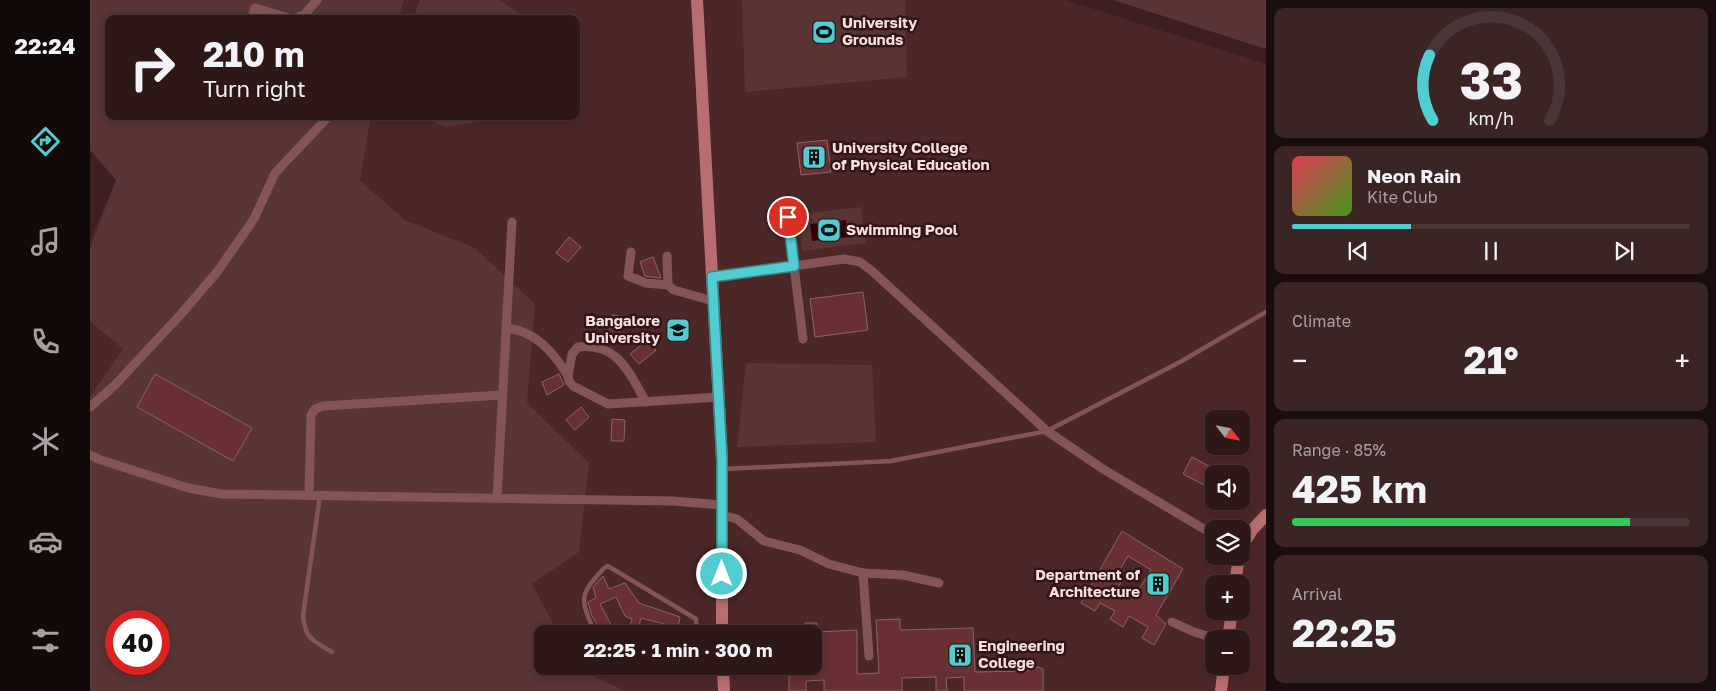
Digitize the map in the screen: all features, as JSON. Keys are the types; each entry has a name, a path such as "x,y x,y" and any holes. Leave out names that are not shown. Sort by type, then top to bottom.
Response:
{"street":[{"path":"303,15 317,0"},
{"path":"697,0 722,469 722,625"},
{"path":"253,15 255,8 279,15"},
{"path":"90,407 115,385 182,313 216,272 254,219 276,172 325,120"},
{"path":"788,217 803,339"},
{"path":"497,498 512,222"},
{"path":"631,252 628,276 646,283 668,285 674,290 713,301"},
{"path":"667,256 668,285"},
{"path":"712,277 844,259 860,262 1047,431 1103,469 1205,530"},
{"path":"506,328 518,329 535,338 556,357 572,386 608,404 719,397"},
{"path":"568,376 572,354 578,347 586,346 608,352 622,361 646,402"},
{"path":"309,495 312,415 315,409 323,406 502,395"},
{"path":"90,455 204,492 672,501 722,510 737,519 764,541 800,550 829,564 863,573 903,575 939,583"},
{"path":"1250,533 1266,515"},
{"path":"863,573 869,656"},
{"path":"1172,622 1205,635"},
{"path":"723,675 724,691"},
{"path":"1220,691 1223,675"}],"lane":[{"path":"722,469 891,461 1047,431 1180,362 1266,312"},
{"path":"320,495 302,616 304,629 309,638 332,652"},
{"path":"591,625 583,604 583,594 604,568 608,566 696,619 696,625"}],"shaded area":[{"name":"Bangalore University","path":"90,0 1066,0 1266,64 1266,691 90,691 90,240 116,180 90,150"},
{"path":"90,0 404,0 399,15 105,15 105,120 370,120 360,181 405,220 475,248 535,304 527,403 589,463 579,552 532,584 554,625 534,625 534,675 590,675 626,691 90,691 90,397 123,349 90,321 90,248 116,180 90,150"},
{"path":"420,0 500,0 522,15 414,15"},
{"name":"University Grounds","path":"742,0 905,0 907,77 745,92"},
{"path":"1113,0 1266,0 1266,49"},
{"path":"429,120 488,120 445,127"},
{"path":"861,207 866,243 802,251 798,214"},
{"name":"Swimming Pool","path":"846,220 848,237 812,241 810,224"},
{"path":"746,363 872,365 876,442 737,447"}],"building":[{"name":"University College of Physical Education","path":"827,140 831,172 801,175 797,143"},
{"path":"569,237 581,247 568,262 556,253"},
{"path":"653,257 661,278 645,276 640,262"},
{"path":"863,292 868,330 815,337 810,299"},
{"path":"612,315 622,316 618,338 608,336"},
{"path":"648,340 656,350 639,364 630,354"},
{"path":"155,374 252,428 233,461 137,407"},
{"path":"559,374 564,385 547,395 542,382"},
{"path":"581,407 589,417 575,430 566,420"},
{"path":"612,419 625,420 624,441 611,441"},
{"path":"1192,457 1207,465 1205,465 1205,485 1183,474"},
{"name":"Department of Architecture","path":"1122,531 1183,569 1156,615 1166,624 1154,645 1142,638 1148,627 1129,616 1123,627 1110,619 1115,611 1100,603 1095,611 1081,603","holes":["1128,556 1151,570 1133,599 1117,589 1123,579 1117,575"]},
{"path":"603,576 609,589 625,583 639,603 680,617 679,625 668,625 641,618 639,625 630,625 632,619 625,616 616,597 600,604 611,625 598,625 592,616 588,602 596,598 593,587"},
{"name":"Engineering College","path":"900,619 900,630 973,628 975,672 1027,671 1038,667 1043,669 1043,691 964,691 964,677 946,678 947,691 936,691 936,677 902,678 902,691 824,691 824,680 806,681 806,691 789,691 789,676 822,675 822,632 857,630 857,674 879,673 876,620"},
{"name":"Engineering College","path":"805,623 817,623 817,625 805,625"}],"place":[{"name":"University Grounds","path":"824,32"},
{"name":"University College of Physical Education","path":"814,157"},
{"name":"Swimming Pool","path":"829,230"},
{"name":"Bangalore University","path":"678,330"},
{"name":"Department of Architecture","path":"1158,584"},
{"name":"Engineering College","path":"960,655"}],"route":[{"path":"722,574 722,459 712,277 794,266 788,217"}]}
